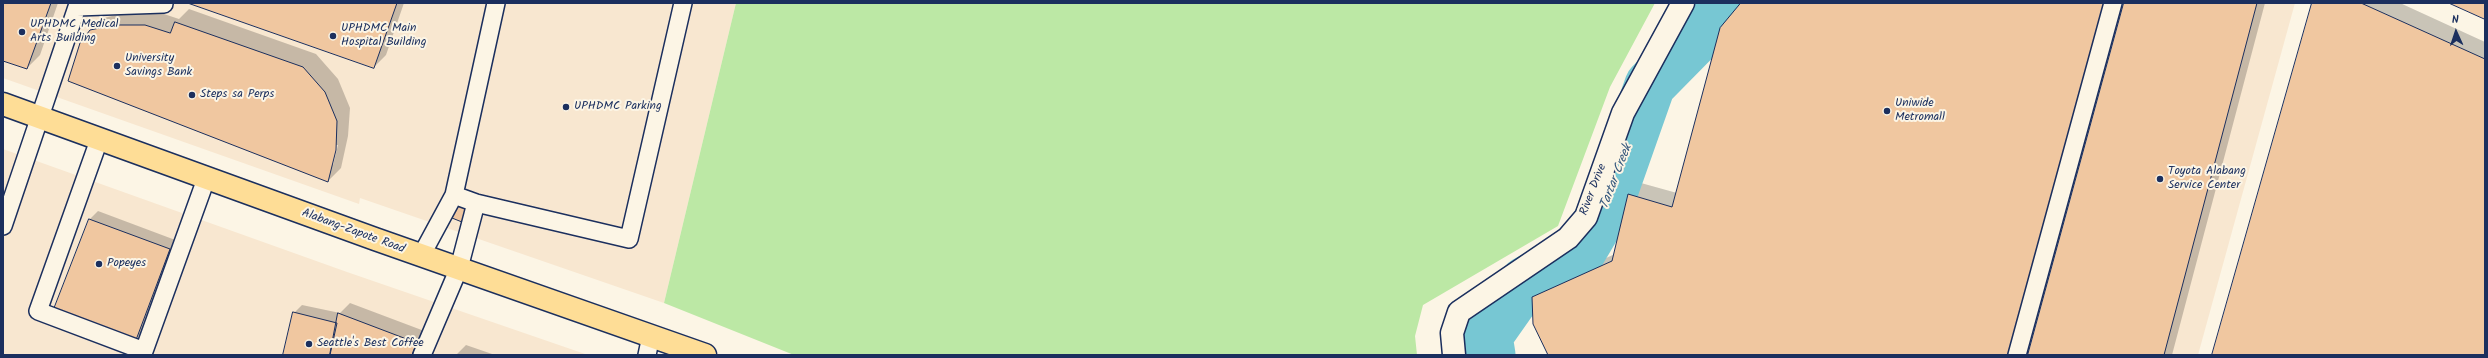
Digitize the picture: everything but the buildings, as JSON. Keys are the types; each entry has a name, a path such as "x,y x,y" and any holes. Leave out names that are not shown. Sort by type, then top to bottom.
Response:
{"highway":[{"name":"Alabang-Zapote Road","path":"3,104 206,179 458,268 649,345 705,355"}],"street":[{"name":"River Drive","path":"1454,355 1452,333 1459,312 1568,238 1586,216 1623,113 1683,3"}],"lane":[{"path":"422,256 454,196 496,3"},
{"path":"454,196 476,203 629,239 683,3"},
{"path":"2017,355 2113,3"},
{"path":"3,226 77,7 164,4"},
{"path":"99,140 38,311 123,343 144,350 206,179"},
{"path":"422,355 458,268 476,203"}],"shaded area":[{"path":"3,3 736,3 664,303 360,198 359,204 3,78"},
{"name":"Toyota Alabang Service Center","path":"2122,3 2295,3 2198,355 2025,355"},
{"path":"3,149 347,272 588,355 3,355"}],"green space":[{"path":"736,3 1655,3 1610,87 1558,226 1423,305 1415,336 1417,355 794,355 664,303"}],"waterway":[{"name":"Tartar Creek","path":"1490,355 1487,336 1525,282 1581,251 1607,207 1650,85 1717,17 1721,3"}],"place":[{"name":"UPHDMC Medical Arts Building","path":"22,32"},
{"name":"UPHDMC Main Hospital Building","path":"333,36"},
{"name":"University Savings Bank","path":"117,66"},
{"name":"Steps sa Perps","path":"192,95"},
{"name":"UPHDMC Parking","path":"566,107"},
{"name":"Uniwide Metromall","path":"1887,111"},
{"name":"Toyota Alabang Service Center","path":"2160,179"},
{"name":"Popeyes","path":"99,264"},
{"name":"Seattle's Best Coffee","path":"309,344"}]}
